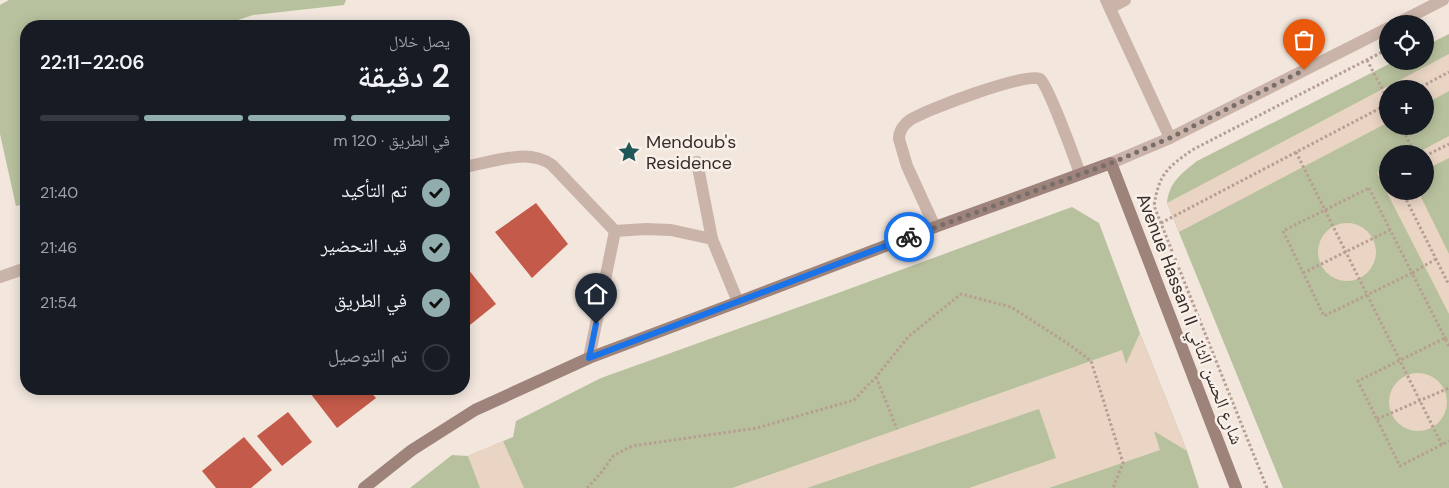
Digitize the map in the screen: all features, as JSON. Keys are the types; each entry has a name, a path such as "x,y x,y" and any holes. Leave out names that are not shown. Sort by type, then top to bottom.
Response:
{"street":[{"path":"1125,0 1108,4 1170,138"},
{"path":"1414,15 1443,0"},
{"path":"364,488 412,450 474,410 589,358 935,227 1111,163 1170,138 1379,33"},
{"path":"935,227 907,166 898,134 904,125 929,110 1009,83 1032,77 1037,78 1042,81 1050,96 1080,174"},
{"path":"470,166 521,157 535,157 546,160 615,231"},
{"path":"697,162 712,239 738,302"},
{"name":"Avenue Hassan II شارع الحسن الثاني","path":"1111,163 1236,488"},
{"path":"615,231 638,229 670,230 712,239"},
{"path":"589,358 615,231"},
{"path":"0,277 20,270"}],"path":[{"path":"1267,488 1154,206 1156,189 1169,166 1192,150 1379,54"},
{"path":"1368,60 1379,82"},
{"path":"1434,80 1449,72"},
{"path":"1161,223 1379,109"},
{"path":"1434,152 1449,144"},
{"path":"1296,152 1442,445"},
{"path":"1436,259 1412,272 1324,316 1283,230 1369,188 1390,230 1412,272 1447,337 1449,346"},
{"path":"1406,200 1449,285"},
{"path":"1303,272 1390,230"},
{"path":"587,488 613,456 632,446 766,425 854,400 876,377 909,336 961,294 1012,307 1091,361 1123,462 1113,488"},
{"path":"1447,337 1358,381 1400,466 1449,441"},
{"path":"876,377 897,429"},
{"path":"1377,419 1449,388"}],"green space":[{"path":"9,0 346,0 344,5 253,15 238,20 20,20 20,205 16,206 0,134 0,5"},
{"path":"1449,34 1449,488 1283,488 1167,203 1173,184 1197,161 1379,69 1434,70 1434,42"},
{"path":"1072,207 1099,223 1187,451 1199,488 410,488 452,455 468,456 513,437 516,421 601,378"}],"shaded area":[{"path":"1449,54 1449,91 1434,99 1434,80 1400,80 1419,70 1434,70 1434,62"},
{"path":"1379,91 1379,127 1179,232 1167,203"},
{"path":"1449,136 1449,158 1434,166 1434,145 1432,145"},
{"path":"1391,200 1422,200 1449,254 1449,314"},
{"path":"1347,223 1358,225 1371,236 1376,252 1374,263 1363,276 1347,281 1336,279 1323,268 1318,252 1320,241 1331,228"},
{"path":"1140,333 1187,451 1154,431 1160,450 1049,488 969,488 1056,458 1039,409 807,488 732,488 1122,350 1126,364"},
{"path":"1418,373 1429,375 1442,386 1447,402 1445,413 1434,426 1418,431 1407,429 1394,418 1389,402 1391,391 1402,378"},
{"path":"503,441 524,488 480,488 468,456"}],"building":[{"path":"536,203 568,244 532,278 495,232"},
{"path":"470,272 496,304 470,325"},
{"path":"312,395 373,395 376,398 337,428"},
{"path":"288,412 312,442 282,466 257,436"},
{"path":"244,437 272,470 251,488 216,488 202,471"}],"way so far":[{"path":"909,237 1111,163 1170,138 1304,70"}],"place":[{"name":"Mendoub's Residence","path":"629,152"}],"route":[{"path":"596,324 589,358 909,237"}]}
